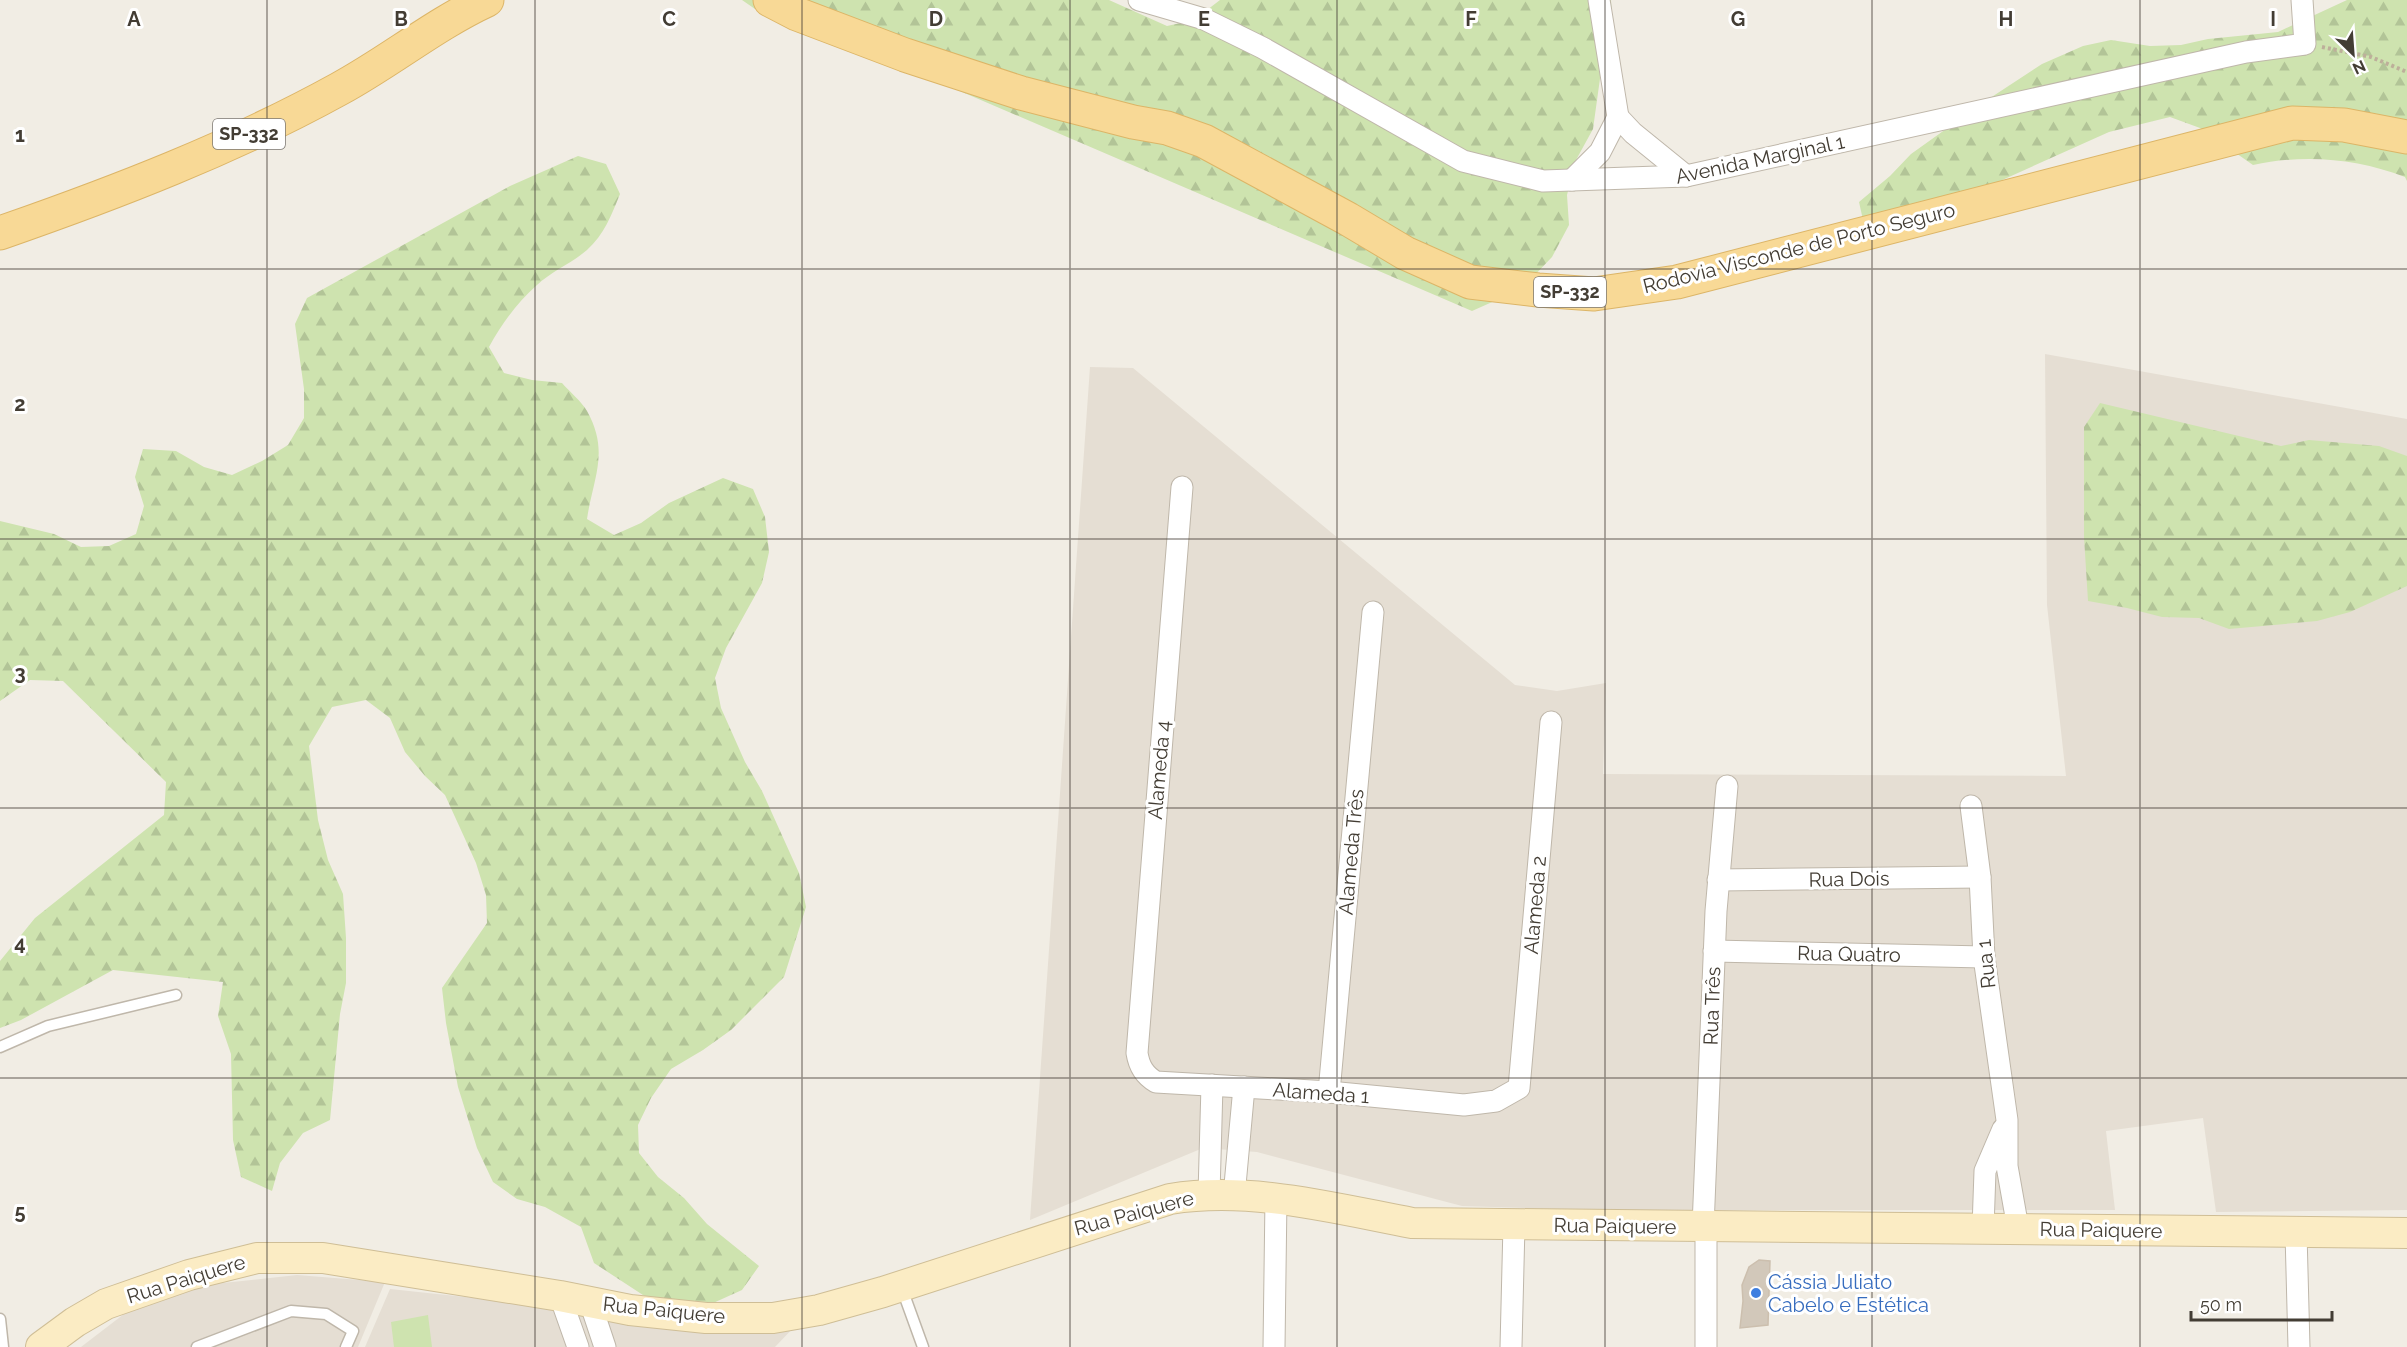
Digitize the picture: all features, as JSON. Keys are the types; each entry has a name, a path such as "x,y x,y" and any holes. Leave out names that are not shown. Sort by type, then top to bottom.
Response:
{"main road":[{"name":"Rodovia Visconde de Porto Seguro","path":"770,0 797,14 926,62 1021,93 1133,122 1167,128 1204,141 1348,219 1405,254 1470,282 1538,290 1594,294 1677,282 2292,123 2344,125 2407,137"},
{"name":"SP-332","path":"0,232 118,189 254,131 340,88 484,1"}],"street":[{"name":"Avenida Marginal 1","path":"1139,0 1204,19 1263,48 1462,161 1543,181 1686,176 2246,52 2306,44"},
{"path":"1599,0 1618,117 1633,133 1686,176"},
{"path":"2302,0 2306,44"},
{"path":"1572,180 1600,152 1618,117"},
{"name":"Alameda 4","path":"1137,1053 1182,488"},
{"name":"Alameda Três","path":"1329,1092 1373,612"},
{"name":"Alameda 2","path":"1519,1088 1551,722"},
{"name":"Rua Três","path":"1706,1347 1705,1227 1714,951 1727,786"},
{"name":"Rua 1","path":"1971,807 1980,878 1984,957 2007,1120 2007,1166 2018,1228"},
{"name":"Rua Dois","path":"1718,880 1980,878"},
{"name":"Rua Quatro","path":"1714,951 1984,957"},
{"name":"Alameda 1","path":"1137,1053 1139,1065 1149,1078 1156,1082 1329,1092 1464,1105 1496,1101 1519,1088"},
{"path":"1212,1085 1222,1195"},
{"path":"1222,1195 1244,1087"},
{"path":"1983,1228 1985,1171 2007,1120"},
{"name":"Rua Paiquere","path":"41,1347 75,1322 106,1304 189,1275 257,1258 323,1258 560,1296 630,1310 706,1318 773,1318 819,1310 900,1286 1170,1199 1222,1195 1276,1198 1412,1223 2407,1233"},
{"path":"1274,1347 1276,1198"},
{"path":"1511,1347 1514,1225"},
{"path":"2296,1233 2299,1347"},
{"path":"560,1296 578,1347"},
{"path":"590,1302 605,1347"}],"lane":[{"path":"0,1047 48,1026 176,995"},
{"path":"900,1286 923,1347"},
{"path":"196,1347 291,1311 326,1314 353,1331 346,1347"},
{"path":"0,1319 3,1347"}],"path":[{"path":"2306,44 2371,57 2407,72"}],"shaded area":[{"path":"2045,354 2407,419 2407,1210 2216,1212 2203,1118 2106,1131 2115,1210 1585,1210 1462,1206 1257,1152 1203,1148 1030,1220 1090,367 1133,368 1515,685 1557,691 1606,683 1603,774 2066,776 2047,605"},
{"path":"297,1275 385,1282 358,1347 81,1347 124,1314 195,1286"},
{"path":"390,1289 542,1305 796,1325 775,1347 365,1347"}],"green space":[{"path":"742,0 1109,0 1167,26 1194,20 1220,0 1611,0 1612,22 1603,57 1593,129 1576,160 1567,195 1569,225 1552,257 1531,279 1508,295 1472,311 790,18 755,9"},
{"path":"2347,0 2407,0 2407,181 2405,177 2368,166 2330,160 2291,160 2253,165 2200,128 2170,117 2109,132 1951,203 1865,229 1859,202 1890,176 1911,154 2042,64 2083,46 2111,40 2150,46 2181,45 2208,39 2278,32"},
{"path":"578,156 606,164 620,194 611,217 598,238 587,250 543,280 523,299 489,347 504,373 532,380 562,383 587,411 598,439 599,452 587,519 614,535 641,523 669,503 723,478 753,489 765,517 769,552 762,583 726,648 715,678 721,708 799,873 806,907 784,977 731,1030 671,1069 651,1098 638,1125 639,1153 658,1177 684,1198 707,1224 759,1266 742,1290 711,1304 676,1308 646,1297 594,1263 581,1227 545,1207 517,1199 493,1182 477,1148 458,1087 442,988 487,923 486,895 476,863 445,795 405,752 390,718 366,700 332,707 309,746 318,820 328,860 343,894 346,983 340,1014 330,1120 303,1133 280,1163 272,1191 241,1177 233,1140 231,1054 218,1016 223,982 113,970 21,1020 0,1028 0,961 35,918 164,815 166,782 63,681 30,680 0,701 0,521 54,534 81,547 109,546 136,534 144,506 135,477 143,449 176,451 204,467 232,475 262,461 288,445 304,418 304,389 295,324 307,298 510,186"},
{"path":"2100,403 2281,446 2309,440 2379,446 2407,456 2407,586 2350,612 2317,621 2229,629 2199,618 2162,617 2088,601 2084,537 2084,427"},
{"path":"428,1315 432,1347 394,1347 391,1322"}],"building":[{"name":"Cássia Juliato Cabelo e Estética","path":"1759,1260 1770,1261 1768,1325 1740,1328 1742,1285 1749,1267"}],"place":[{"name":"Cássia Juliato Cabelo e Estética","path":"1756,1293"}]}
